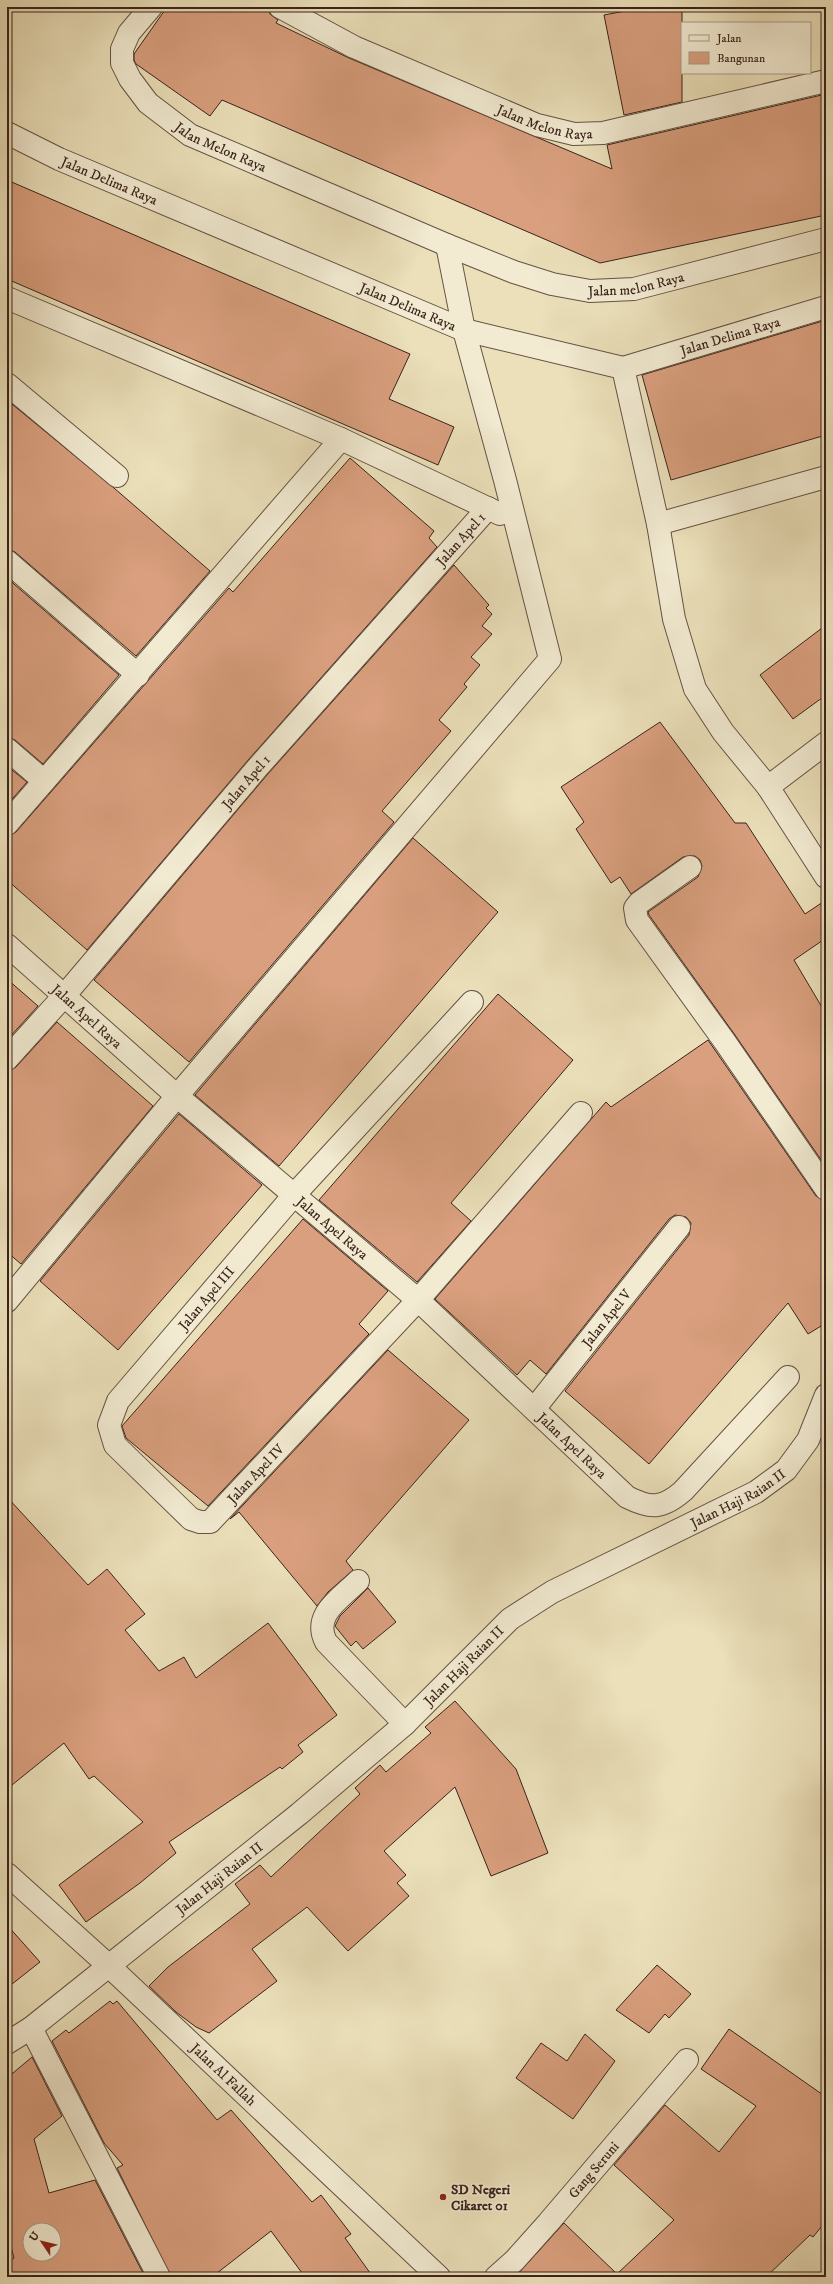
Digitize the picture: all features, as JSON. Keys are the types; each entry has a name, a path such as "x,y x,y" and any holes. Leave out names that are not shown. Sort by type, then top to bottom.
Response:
{"street":[{"name":"Jalan Melon Raya","path":"151,7 129,33 122,49 122,63 130,79 148,103 190,135 213,146 303,182 447,245"},
{"name":"Jalan Melon Raya","path":"280,7 354,46 439,84 537,125 574,134 603,133 826,81"},
{"name":"Jalan Delima Raya","path":"7,133 60,159 464,330 623,368 826,307"},
{"name":"Jalan melon Raya","path":"447,245 514,272 552,284 590,291 634,289 826,239"},
{"path":"7,1301 177,1096 550,659 516,521 464,330 447,245"},
{"path":"7,298 341,439 516,521"},
{"path":"623,368 658,524 674,619 695,689 723,732 768,788 826,877"},
{"path":"7,384 116,476"},
{"path":"7,824 138,675 341,439"},
{"path":"658,524 826,477"},
{"name":"Jalan Apel 1","path":"7,1059 64,996 258,767 488,508"},
{"path":"7,561 138,675"},
{"path":"768,788 826,743"},
{"path":"7,749 44,781"},
{"path":"690,867 639,903 635,908 637,920 725,1042 826,1189"},
{"name":"Jalan Apel Raya","path":"7,944 177,1096 418,1300 627,1497 642,1505 657,1506 671,1501 683,1491 788,1377"},
{"name":"Jalan Apel III","path":"118,1401 294,1195 472,1002"},
{"path":"418,1300 581,1114"},
{"name":"Jalan Apel V","path":"534,1409 679,1228"},
{"name":"Jalan Apel IV","path":"118,1401 109,1425 115,1445 192,1519 200,1522 210,1522 418,1300"},
{"name":"Jalan Haji Raian II","path":"7,2043 31,2028 293,1819 405,1724 510,1619 552,1592 756,1492 786,1470 808,1440 826,1396"},
{"path":"358,1581 326,1612 321,1622 321,1633 326,1642 405,1724"},
{"name":"Jalan Al Fallah","path":"7,1874 109,1966 439,2277"},
{"path":"31,2028 159,2277"},
{"name":"Gang Seruni","path":"496,2277 515,2260 548,2223 687,2060"}],"building":[{"path":"167,7 268,7 270,14 278,20 276,23 349,58 612,169 607,145 826,94 826,215 600,263 222,100 210,116 136,64 134,60 134,54"},
{"path":"646,7 682,7 682,102 624,115 604,15"},
{"path":"7,180 410,354 389,399 454,427 438,465 7,279"},
{"path":"826,320 826,435 671,480 642,375"},
{"path":"7,400 114,488 210,571 136,656 15,552 7,549"},
{"path":"350,458 434,531 429,538 437,547 249,759 87,950 7,880 7,836 16,832 229,588 233,592"},
{"path":"454,565 489,605 486,608 492,614 482,626 492,634 471,657 480,665 464,684 467,687 439,720 451,731 382,811 394,822 189,1062 94,980 267,775"},
{"path":"7,578 119,675 43,764 15,740 7,737"},
{"path":"826,625 826,695 793,719 760,675"},
{"path":"660,722 735,823 746,823 805,914 826,900 826,938 794,960 826,1014 826,1167 735,1035 649,915 648,912 698,877 702,866 700,860 695,856 683,857 631,894 620,877 611,883 576,829 584,822 561,787"},
{"path":"7,766 27,782 7,805"},
{"path":"413,838 498,912 279,1166 195,1095"},
{"path":"7,979 38,1006 7,1040"},
{"path":"498,994 573,1060 451,1203 471,1221 417,1282 319,1200"},
{"path":"57,1022 153,1106 21,1264 7,1252 7,1071 16,1067"},
{"path":"708,1040 816,1196 826,1201 826,1323 808,1334 788,1303 649,1464 565,1391 689,1235 691,1223 686,1217 675,1215 669,1219 546,1374 530,1360 517,1375 435,1299 606,1102 611,1107"},
{"path":"179,1114 262,1185 118,1350 40,1281"},
{"path":"303,1219 388,1291 359,1324 369,1334 208,1506 126,1438 122,1426"},
{"path":"388,1350 469,1420 346,1561 353,1570 328,1592 317,1606 239,1512 230,1519"},
{"path":"7,1497 88,1585 107,1569 145,1614 125,1630 159,1671 184,1657 196,1678 268,1623 337,1715 298,1745 303,1752 282,1769 280,1767 169,1842 176,1853 140,1883 86,1922 59,1885 143,1822 94,1776 89,1779 64,1743 7,1789"},
{"path":"368,1588 396,1622 363,1649 356,1641 351,1646 335,1626 340,1616"},
{"path":"455,1701 516,1769 548,1853 491,1876 455,1787 384,1851 406,1875 397,1883 409,1896 348,1951 307,1907 252,1949 277,1981 209,2033 196,2027 176,2012 149,1986 168,1967 250,1904 235,1884 260,1865 271,1877 360,1794 355,1788 380,1765 386,1772 431,1733 425,1727"},
{"path":"7,1925 40,1962 7,1988"},
{"path":"657,1965 691,1994 669,2018 665,2014 649,2033 616,2010"},
{"path":"110,2001 113,2004 117,2001 217,2120 231,2110 312,2202 321,2195 351,2234 345,2238 373,2277 305,2277 271,2231 212,2277 171,2277 117,2168 123,2165 104,2143 52,2041 66,2030 69,2033"},
{"path":"729,2029 826,2097 826,2221 813,2237 810,2235 766,2277 515,2277 564,2223 617,2274 674,2220 614,2165 665,2105 719,2152 756,2106 701,2069"},
{"path":"585,2034 615,2061 573,2119 516,2078 541,2043 567,2061"},
{"path":"32,2057 62,2116 34,2139 49,2193 95,2180 145,2277 7,2277 7,2263 14,2258 7,2233 7,2074 13,2073"}],"place":[{"name":"SD Negeri Cikaret 01","path":"443,2197"}]}
